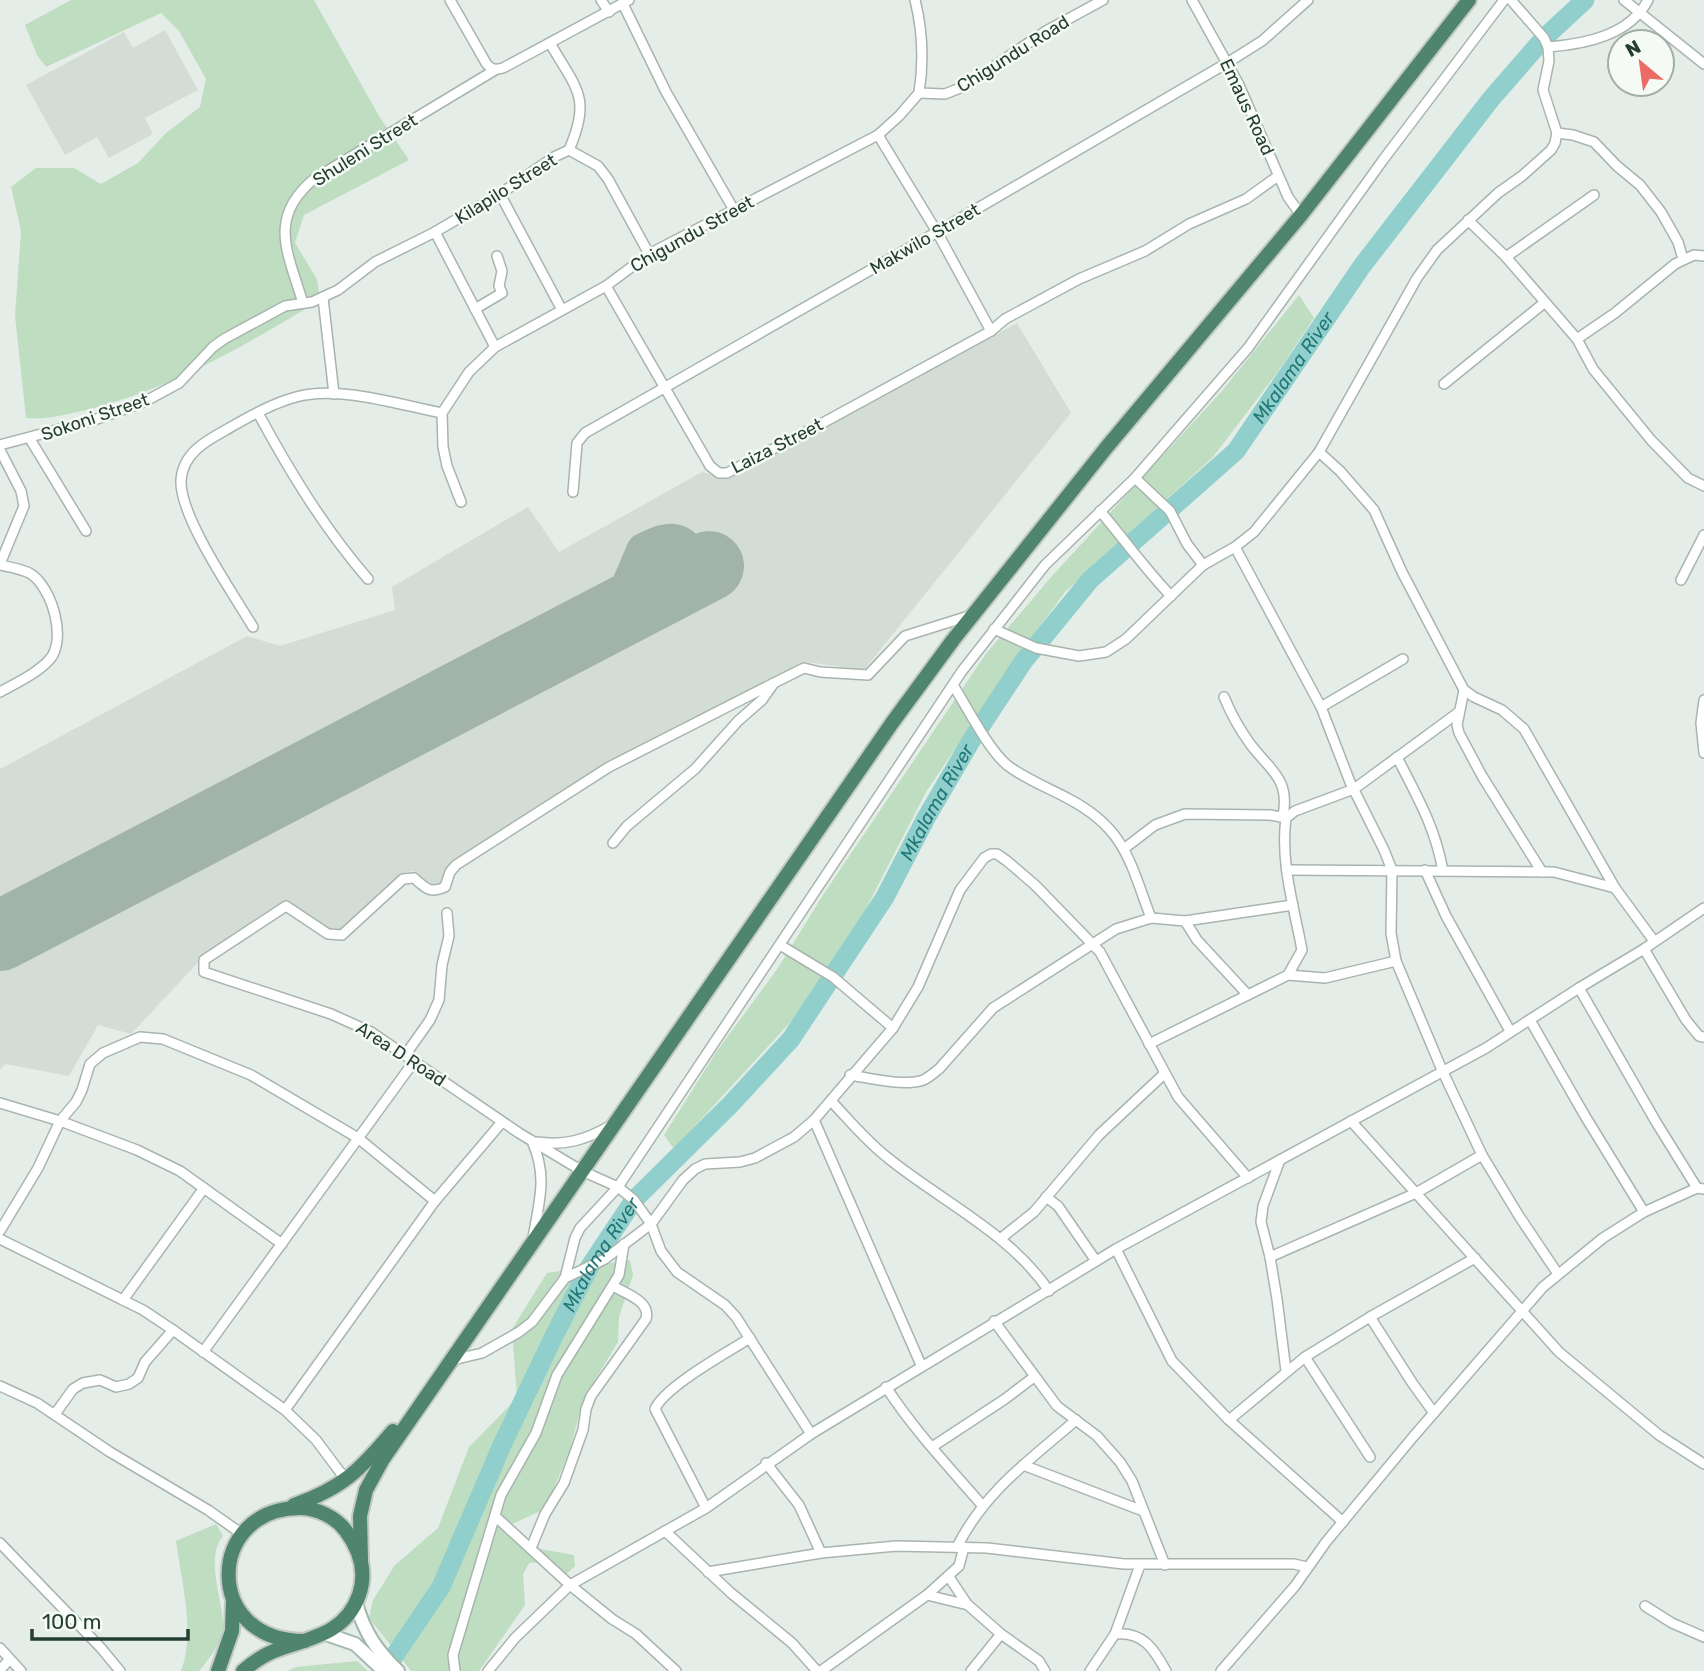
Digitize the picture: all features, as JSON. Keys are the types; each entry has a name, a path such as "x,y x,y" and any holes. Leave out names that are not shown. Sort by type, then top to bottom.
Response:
{"highway":[{"path":"243,1671 271,1652 326,1634 343,1621 356,1603 362,1582 360,1516 366,1490 383,1459 447,1364 892,723 972,615 1089,469 1301,215 1467,1"},
{"path":"305,1641 270,1637 254,1628 241,1615 228,1583 233,1549 242,1534 262,1517 320,1496 364,1466 447,1364"},
{"path":"286,1508 306,1508 334,1520 354,1542 362,1561"},
{"path":"218,1671 232,1631 233,1599"}],"main road":[{"path":"356,1603 384,1671"},
{"path":"326,1634 355,1644 398,1671"}],"street":[{"path":"450,0 486,64 495,70"},
{"path":"601,0 609,12"},
{"path":"915,0 923,30 919,93"},
{"name":"Chigundu Road","path":"919,93 945,94 965,86 1046,31 1103,0"},
{"name":"Emaus Road","path":"1192,0 1203,16 1251,110 1287,197 1301,215"},
{"name":"Makwilo Street","path":"573,492 576,448 580,438 1227,63 1262,41 1308,0"},
{"path":"447,1364 482,1353 532,1322 565,1278 580,1228 618,1186 953,685 994,629 1045,565 1135,478 1248,348 1383,160 1504,0"},
{"path":"994,629 1036,648 1079,656 1106,652 1126,639 1203,565 1235,547 1254,532 1320,452 1417,278 1437,250 1468,220 1551,150 1558,133 1543,90 1549,61 1548,47 1545,38 1511,0"},
{"path":"1624,0 1704,64"},
{"path":"1548,47 1581,43 1628,25 1641,13 1648,0"},
{"path":"626,2 666,92 734,210"},
{"name":"Shuleni Street","path":"303,303 285,237 285,221 290,204 301,190 314,179 495,70 626,2"},
{"path":"550,43 582,104 581,117 569,150"},
{"name":"Chigundu Street","path":"442,413 469,372 495,347 606,286 649,254 878,135 919,93"},
{"path":"1558,133 1594,142 1640,185 1661,212 1684,258"},
{"path":"878,135 937,232 991,331 1005,319 1079,279 1145,251 1189,223 1246,200 1278,176"},
{"name":"Kilapilo Street","path":"435,232 569,150 598,166 608,179 649,254"},
{"path":"500,194 562,310"},
{"path":"1507,257 1594,195"},
{"path":"1468,220 1507,257 1577,340 1593,369 1651,440 1688,478 1704,486"},
{"path":"435,232 495,347"},
{"name":"Sokoni Street","path":"0,448 144,402 179,383 218,343 279,309 324,298 374,262 435,232"},
{"path":"475,309 502,293 499,286 502,271 497,256"},
{"path":"1577,340 1684,258 1704,256"},
{"name":"Laiza Street","path":"606,286 710,466 719,473 727,473 819,425 991,331"},
{"path":"324,298 334,394"},
{"path":"1444,384 1544,303"},
{"path":"253,627 191,519 181,480 188,458 201,443 271,405 299,396 357,396 442,413 443,447 447,466 461,502"},
{"path":"258,412 305,495 341,547 368,579"},
{"path":"30,439 86,531"},
{"path":"0,448 21,491 24,506 0,564 30,573 39,581 57,617 57,639 52,658 0,692"},
{"path":"1320,452 1340,471 1381,521 1402,572 1464,690 1502,710 1524,729 1615,888 1654,941"},
{"path":"1135,478 1170,511 1187,544 1203,565"},
{"path":"1100,511 1148,572 1171,596"},
{"path":"1681,580 1704,535"},
{"path":"1235,547 1321,707 1354,789 1392,870 1391,933 1396,961 1442,1070 1482,1155 1558,1274"},
{"path":"613,843 627,826 695,769 738,721 762,700 774,684 804,667 820,672 868,675 905,636 972,615"},
{"path":"1321,707 1403,659"},
{"name":"Area D Road","path":"618,1186 582,1171 532,1141 372,1032 351,1021 204,972 204,960 286,906 328,934 342,935 403,879 414,878 427,889 435,891 445,887 450,872 456,865 609,766 774,684"},
{"path":"953,685 1009,767 1097,816 1125,848 1151,918"},
{"path":"1464,690 1457,725 1459,733 1482,776 1542,872"},
{"path":"1224,697 1251,746 1283,784 1286,803 1287,870 1302,950 1288,975"},
{"path":"1704,700 1701,723 1704,753"},
{"path":"1125,848 1155,825 1185,814 1285,817 1354,789 1460,712"},
{"path":"1397,757 1432,827 1438,842 1443,871"},
{"path":"565,1278 605,1259 651,1224 682,1180 695,1170 705,1164 740,1162 755,1158 794,1137 814,1120 893,1028 918,987 960,890 984,858 991,855 997,855 1007,861 1035,885 1093,944 1120,988 1164,1074 1186,1108 1248,1178"},
{"path":"1287,870 1554,872 1615,888"},
{"path":"1425,870 1446,916 1510,1031"},
{"path":"850,1075 920,1082 939,1069 993,1008 1116,929 1151,918 1185,921 1293,905"},
{"path":"488,1671 515,1637 570,1585 706,1507 766,1463 994,1321 1049,1291 1116,1249 1486,1048 1704,908"},
{"path":"406,1054 430,1020 439,1000 442,965 449,936 447,913"},
{"path":"1185,921 1197,940 1247,994"},
{"path":"780,945 833,977 893,1028"},
{"path":"1644,949 1686,1020 1699,1036 1704,1037"},
{"path":"1149,1044 1288,975 1325,978 1396,961"},
{"path":"1221,1671 1279,1605 1343,1522 1522,1309 1558,1274 1603,1238 1644,1212 1701,1189 1656,1122 1579,988"},
{"path":"1530,1020 1644,1212"},
{"path":"0,1231 38,1168 60,1121 76,1102 90,1064 103,1052 140,1037 163,1039 251,1075 358,1138 435,1202"},
{"path":"203,1352 415,1060"},
{"path":"1000,1239 1034,1212 1099,1135 1164,1074"},
{"path":"831,1101 885,1156 1000,1239 1027,1263 1049,1291"},
{"path":"0,1103 60,1121 137,1150 180,1171 282,1244"},
{"path":"814,1120 921,1365"},
{"path":"1350,1121 1559,1352 1659,1435 1704,1465"},
{"path":"285,1410 435,1202 502,1122"},
{"path":"533,1241 542,1179 532,1141 571,1143 615,1123"},
{"path":"1270,1257 1416,1193 1482,1155"},
{"path":"1280,1160 1261,1215 1270,1257 1286,1371"},
{"path":"618,1186 634,1200 651,1224 661,1251 677,1272 725,1305 750,1338 811,1434"},
{"path":"123,1300 204,1188"},
{"path":"1046,1197 1058,1206 1096,1261"},
{"path":"0,1238 123,1300 173,1330 285,1410 316,1440 346,1480"},
{"path":"455,1671 453,1655 469,1594 502,1495 536,1433 557,1375 619,1275 624,1244"},
{"path":"1116,1249 1172,1362 1229,1420 1343,1522"},
{"path":"1229,1420 1305,1357 1475,1258"},
{"path":"531,1548 544,1514 564,1483 583,1430 591,1396 646,1320 648,1312 645,1305 613,1286"},
{"path":"1370,1317 1434,1413"},
{"path":"994,1321 1057,1406 1097,1436 1120,1462 1132,1481 1165,1566"},
{"path":"55,1414 73,1389 83,1383 100,1380 116,1387 138,1378 145,1362 173,1330"},
{"path":"706,1507 655,1409 658,1402 692,1375 750,1338"},
{"path":"1305,1357 1370,1457"},
{"path":"932,1447 1034,1377"},
{"path":"0,1386 55,1414 242,1534"},
{"path":"886,1387 905,1416 982,1505"},
{"path":"665,1531 708,1572 792,1643 819,1671 927,1595 948,1577 959,1566 960,1547 982,1505 1012,1473 1076,1420"},
{"path":"766,1463 799,1505 821,1553"},
{"path":"1023,1465 1143,1511"},
{"path":"495,1516 570,1585 612,1619 636,1634 676,1671"},
{"path":"0,1543 120,1671"},
{"path":"708,1572 821,1553 896,1546 960,1547 1140,1565 1281,1564 1307,1567"},
{"path":"1090,1671 1115,1634 1140,1565"},
{"path":"948,1577 968,1605 1001,1634 1039,1661 1045,1671"},
{"path":"927,1595 968,1605"},
{"path":"1645,1606 1672,1623 1704,1637"},
{"path":"971,1671 1001,1634"},
{"path":"1115,1634 1135,1635 1144,1640 1166,1671"},
{"path":"0,1648 21,1671"},
{"path":"0,1670 9,1660"}],"shaded area":[{"path":"165,30 198,90 145,118 153,134 109,158 97,137 65,155 26,85 124,32 133,48"},
{"path":"1017,323 1071,413 864,670 807,662 599,768 447,867 440,884 430,887 413,871 406,872 339,932 334,932 286,901 205,955 131,1034 98,1025 69,1076 5,1064 0,1070 0,769 247,636 280,646 395,610 392,587 528,507 559,552 702,472 730,478"}],"green space":[{"path":"71,0 314,0 379,116 409,160 304,215 295,243 317,279 320,300 265,333 180,377 90,409 51,417 26,418 15,316 21,231 11,187 36,168 74,168 101,184 138,163 166,133 200,107 206,79 179,31 161,13 46,67 37,55 25,25"},
{"path":"1299,295 1314,318 1277,373 1213,457 1065,592 926,792 854,932 794,1018 674,1149 664,1135 717,1051 778,968 823,895 985,655 1052,576 1222,391"},
{"path":"630,1260 633,1275 619,1317 618,1342 583,1400 570,1450 545,1509 512,1524 540,1549 574,1555 575,1566 562,1578 546,1562 529,1563 523,1574 525,1605 479,1671 411,1671 369,1618 373,1600 395,1565 438,1528 469,1447 517,1398 512,1329 547,1273"},
{"path":"216,1524 223,1536 215,1556 216,1581 223,1617 222,1634 214,1651 199,1671 181,1671 187,1641 187,1624 176,1541"},
{"path":"357,1661 368,1671 287,1671 296,1667"}],"waterway":[{"name":"Mkalama River","path":"384,1671 441,1587 502,1445 554,1336 590,1266 634,1200 731,1104 791,1039 885,897 926,818 971,741 1023,662 1090,580 1236,451 1362,266 1491,99 1544,38 1585,0"}],"taxiway":[{"path":"612,616 641,548 663,539 678,539 691,548 705,568"}],"runway":[{"path":"0,936 709,566"}]}
